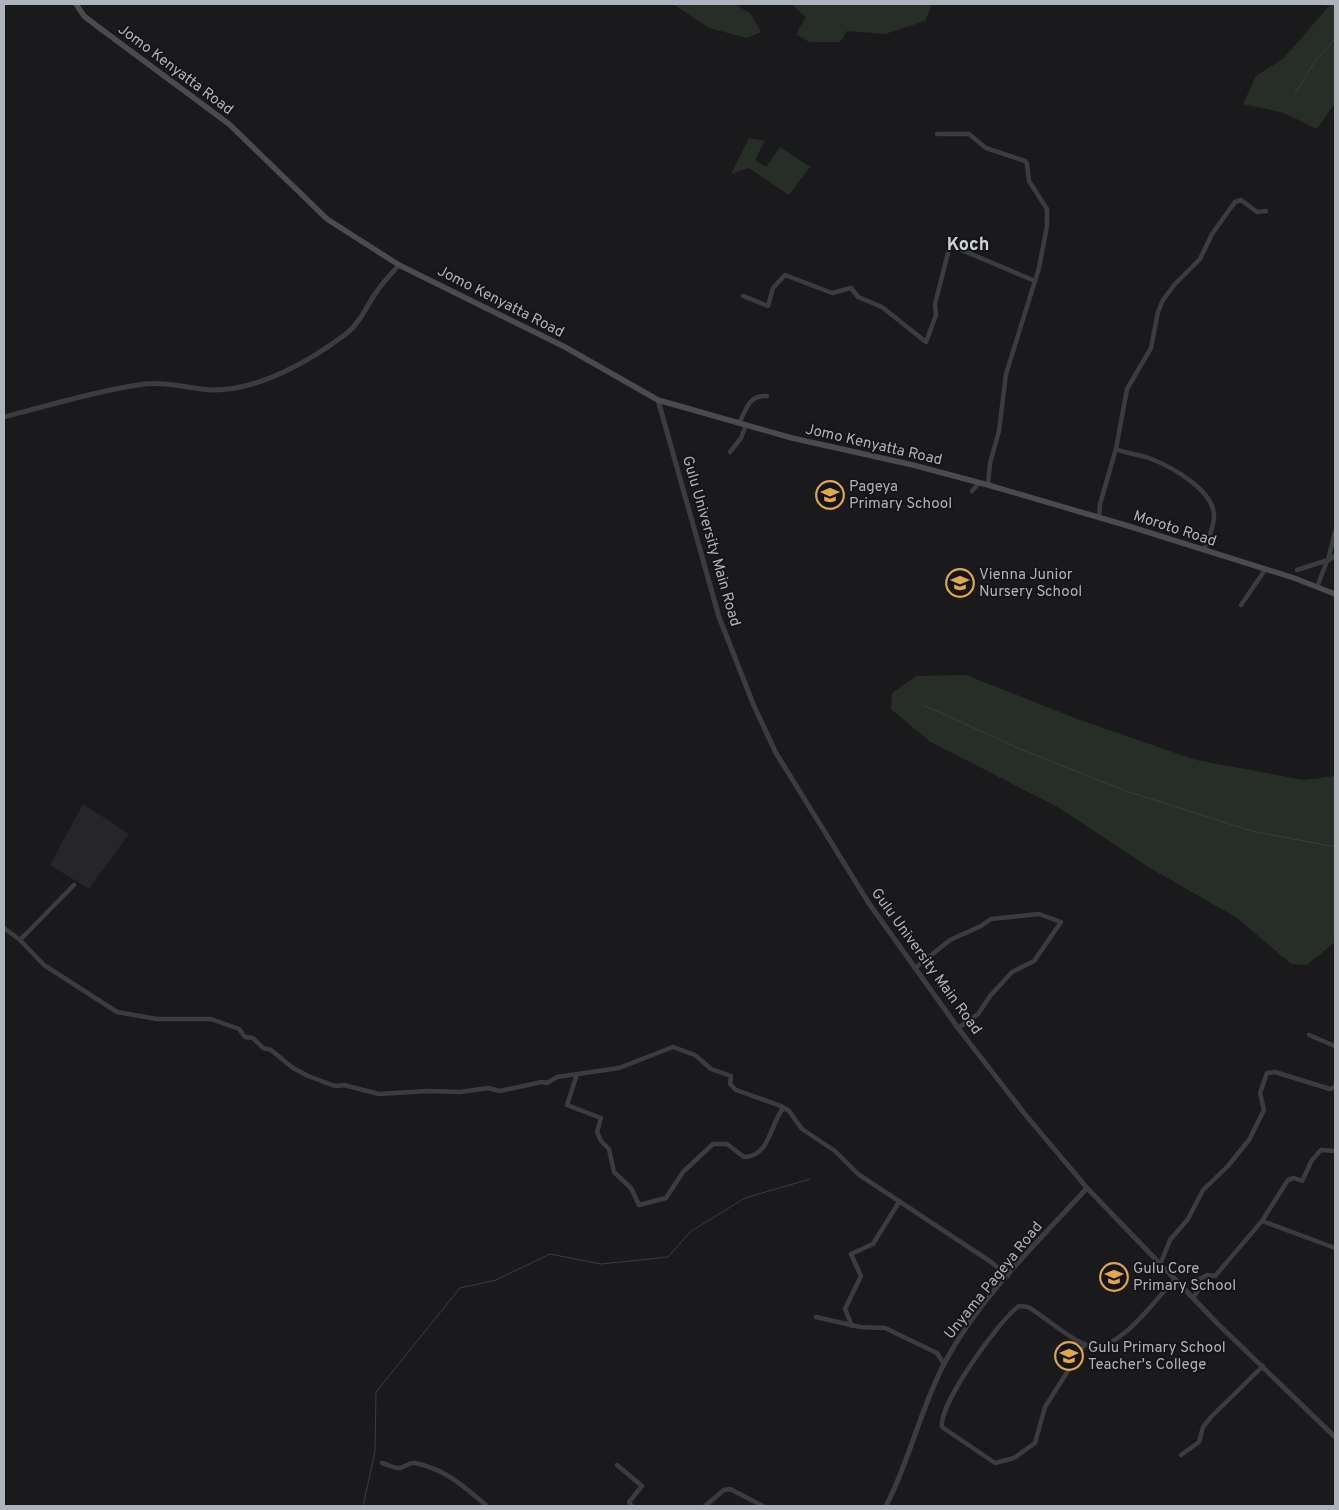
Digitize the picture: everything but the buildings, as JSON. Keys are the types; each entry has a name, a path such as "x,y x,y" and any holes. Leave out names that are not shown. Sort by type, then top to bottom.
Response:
{"main road":[{"name":"Jomo Kenyatta Road","path":"76,4 84,16 229,124 327,219 400,265 565,347 658,400 738,423 922,467 1005,490"},
{"name":"Moroto Road","path":"1005,490 1204,550 1335,594"}],"street":[{"path":"938,134 969,134 986,148 1027,163 1029,181 1039,194 1047,214 1040,265 1006,374 999,431 990,463 988,485"},
{"path":"1099,518 1100,504 1116,449 1127,389 1151,348 1158,312 1163,300 1175,284 1200,259 1212,234 1235,202 1241,200 1257,212 1266,211"},
{"path":"743,296 768,306 773,288 785,275 832,293 851,288 858,297 882,307 926,342 936,314 935,304 950,245 1035,281"},
{"path":"4,417 92,394 147,384 214,390 257,384 294,366 348,332 362,316 383,282 400,265"},
{"path":"738,423 749,402 758,395 767,396"},
{"name":"Gulu University Main Road","path":"658,400 719,618 760,718 776,753 868,902 958,1028 1024,1113 1087,1188 1174,1279 1335,1437"},
{"path":"730,452 741,438 746,425"},
{"path":"1116,449 1127,454 1150,458 1177,470 1206,497 1213,510 1214,518 1204,550"},
{"path":"972,491 978,484"},
{"path":"1317,587 1328,560 1335,532"},
{"path":"1297,570 1335,556"},
{"path":"1240,605 1265,570"},
{"path":"20,940 74,885"},
{"path":"915,968 950,940 991,919 1039,914 1061,922 1034,961 1012,972 990,996 978,1014 958,1028"},
{"path":"4,928 20,940 44,965 117,1012 157,1019 211,1019 239,1029 245,1037 253,1038 263,1048 271,1050 293,1068 308,1076 335,1086 344,1085 379,1094 427,1091 460,1092 488,1088 500,1091 542,1082 547,1083 557,1077 618,1068 673,1047 695,1055 711,1068 731,1076 730,1084 736,1090 781,1106 788,1111 802,1130 835,1151 858,1174 991,1262 1008,1276"},
{"path":"1309,1035 1335,1046"},
{"path":"1160,1264 1170,1240 1188,1220 1203,1190 1227,1167 1249,1140 1264,1110 1260,1093 1268,1073 1275,1072 1330,1089 1335,1087"},
{"path":"577,1074 567,1105 601,1118 597,1132 601,1141 609,1149 614,1172 631,1188 639,1205 666,1198 683,1172 713,1144 726,1144 744,1157 752,1156 769,1140 776,1116 782,1110 781,1106"},
{"path":"1193,1298 1201,1286 1196,1281 1207,1275 1215,1276 1262,1221 1288,1180 1294,1178 1299,1182 1304,1179 1312,1160 1321,1150 1335,1151"},
{"name":"Unyama Pageya Road","path":"886,1506 898,1482 922,1409 957,1340 1008,1276 1087,1188"},
{"path":"852,1326 846,1310 861,1276 852,1254 873,1244 899,1202"},
{"path":"1262,1221 1335,1248"},
{"path":"1085,1344 1047,1403 1037,1440 1026,1451 1010,1460 995,1463 942,1427 945,1411 965,1371 1019,1306 1028,1307 1085,1344 1098,1346 1127,1332 1174,1279"},
{"path":"816,1317 852,1326 875,1326 891,1330 937,1353 944,1364"},
{"path":"1182,1455 1199,1442 1204,1427 1211,1416 1215,1415 1230,1397 1263,1366"},
{"path":"382,1463 398,1468 416,1464 444,1472 459,1482 486,1506"},
{"path":"617,1465 642,1486 629,1502 632,1506"},
{"path":"706,1506 724,1490 730,1489 763,1506"}],"shaded area":[{"path":"673,4 735,4 750,13 761,32 747,38 709,28"},
{"path":"796,4 932,4 925,21 885,34 847,31 840,42 809,42 796,34 806,17 794,7"},
{"path":"1316,4 1335,4 1335,103 1317,129 1284,113 1243,104 1256,76 1284,58 1329,6"},
{"path":"749,138 765,141 755,160 766,167 780,147 810,167 789,195 749,168 731,174"},
{"path":"966,675 1080,720 1196,760 1304,780 1335,776 1335,942 1307,965 1291,964 1237,918 1150,868 1059,808 929,741 891,709 892,693 916,676"},
{"path":"83,804 129,834 89,889 50,865"}],"waterway":[{"path":"1295,94 1315,61 1335,39"},
{"path":"923,705 1025,751 1126,791 1252,831 1335,847"},
{"path":"363,1506 375,1452 376,1392 460,1288 496,1280 550,1254 601,1264 668,1257 690,1232 745,1198 810,1179"}],"place":[{"name":"Pageya Primary School","path":"830,495"},
{"name":"Vienna Junior Nursery School","path":"960,583"},
{"name":"Gulu Core Primary School","path":"1114,1277"},
{"name":"Gulu Primary School Teacher's College","path":"1069,1356"}],"district":[{"name":"Koch","path":"968,244"}]}
